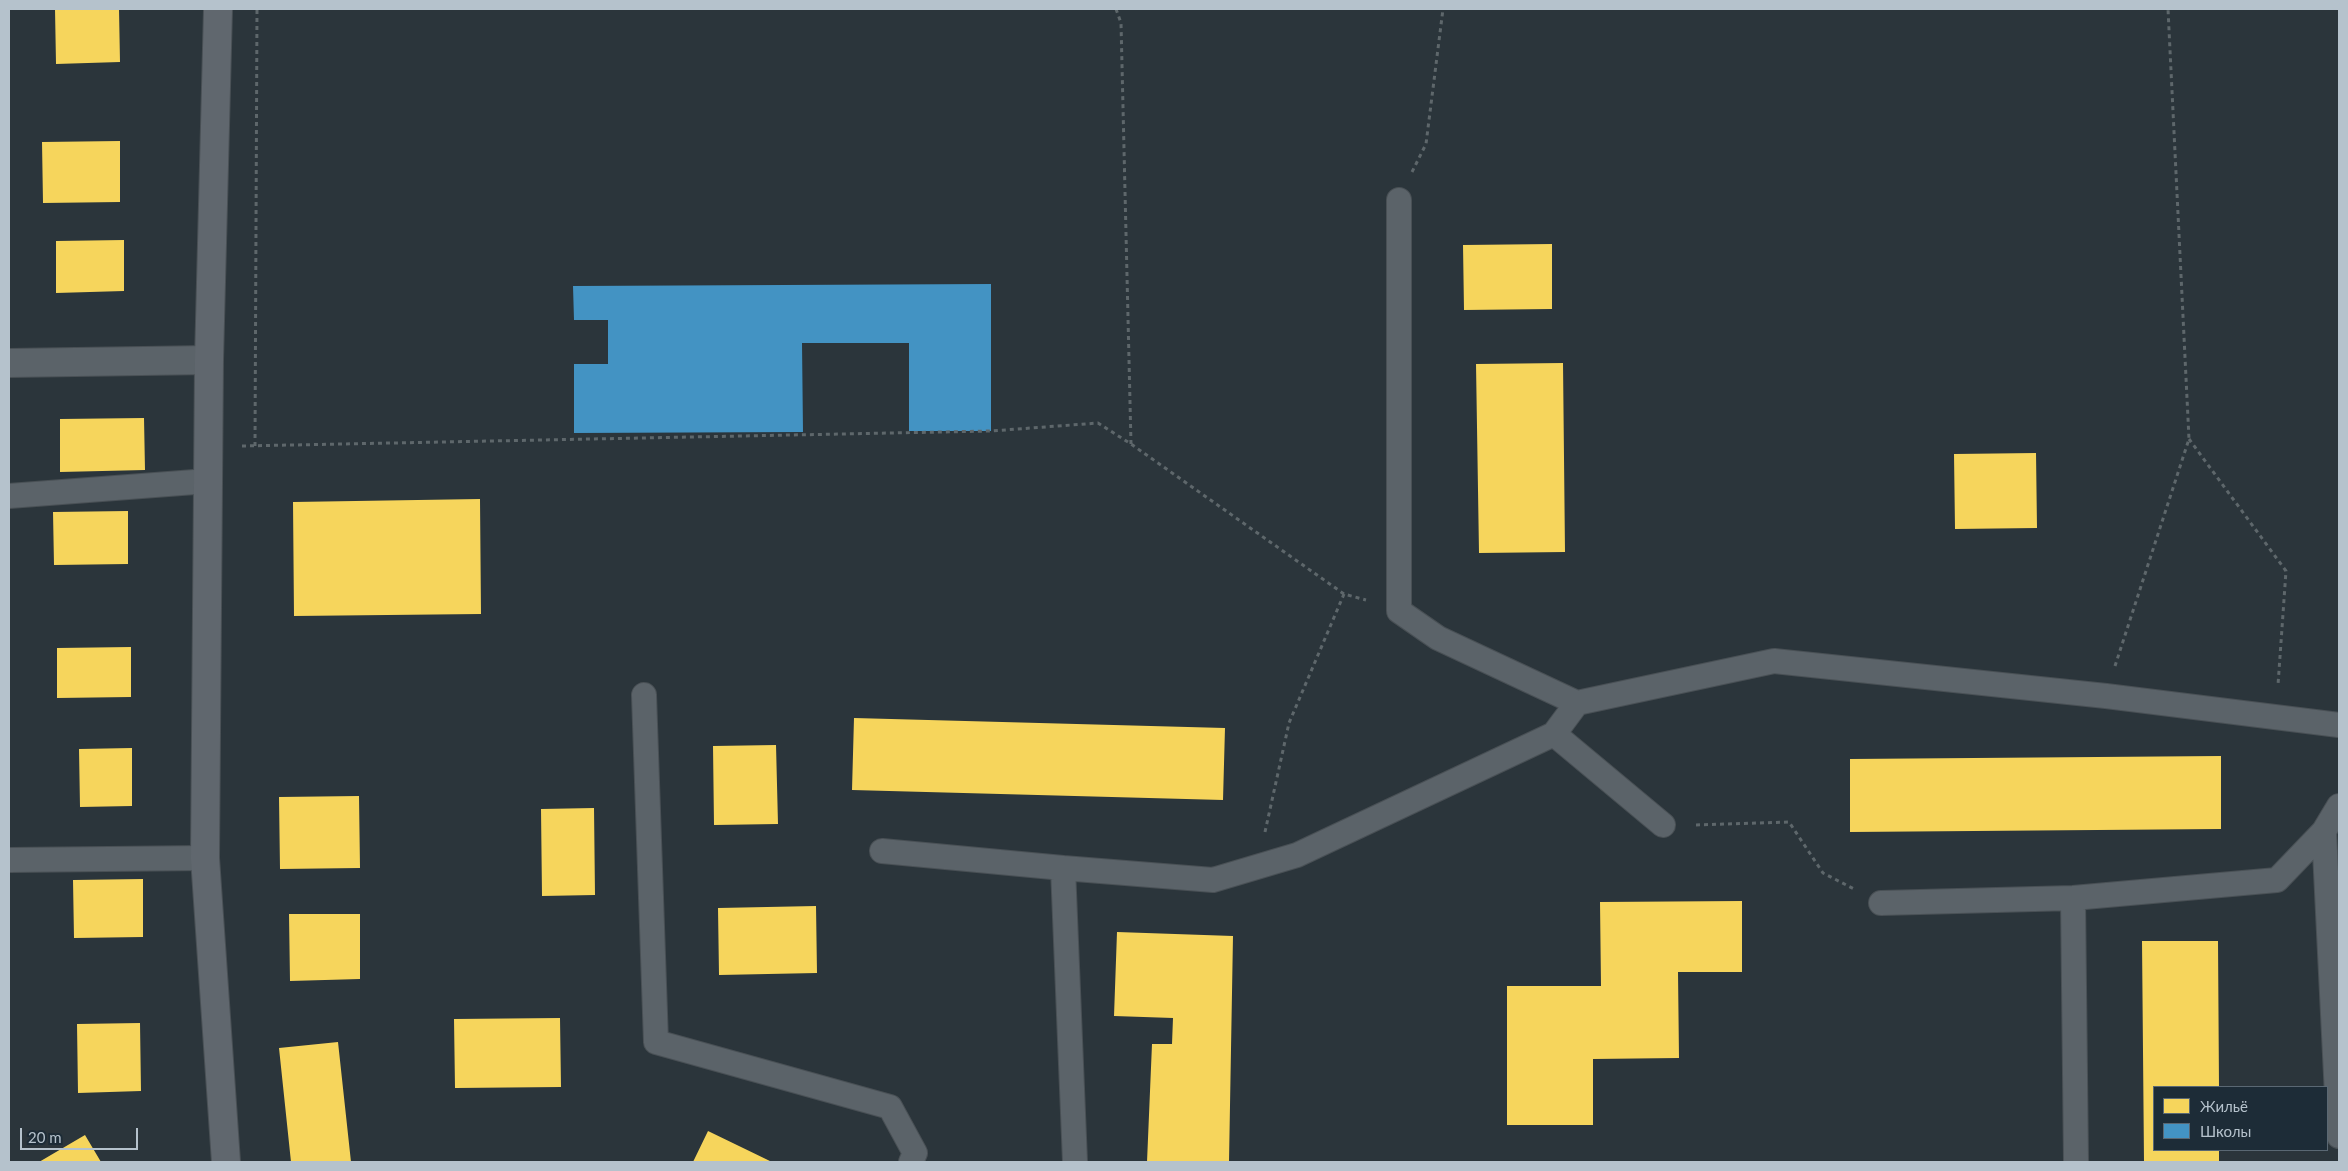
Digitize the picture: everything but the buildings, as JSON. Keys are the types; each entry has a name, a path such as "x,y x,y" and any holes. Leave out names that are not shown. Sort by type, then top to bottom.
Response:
{"street":[{"path":"218,9 209,360 205,858 226,1162"},
{"path":"9,363 209,360"}],"lane":[{"path":"1399,200 1399,610 1438,638 1577,703 1774,661 2106,696 2339,725"},
{"path":"9,496 208,481"},
{"path":"644,695 656,1042 890,1107 915,1153 911,1162"},
{"path":"882,851 1213,880 1313,847 1554,734 1577,703"},
{"path":"1554,734 1663,825"},
{"path":"1881,903 2073,898 2278,880 2324,831 2339,806"},
{"path":"2324,831 2339,1136"},
{"path":"9,860 205,858"},
{"path":"1063,868 1075,1162"},
{"path":"2073,898 2076,1162"}],"path":[{"path":"255,446 257,9"},
{"path":"1116,9 1121,23 1131,444"},
{"path":"1399,200 1426,144 1443,9"},
{"path":"2106,696 2189,439 2168,9"},
{"path":"209,446 991,431 1098,423 1131,444 1344,594 1399,610"},
{"path":"2189,439 2286,571 2276,716"},
{"path":"1264,864 1266,826 1289,723 1344,594"},
{"path":"1663,825 1789,822 1823,873 1881,903"}]}
